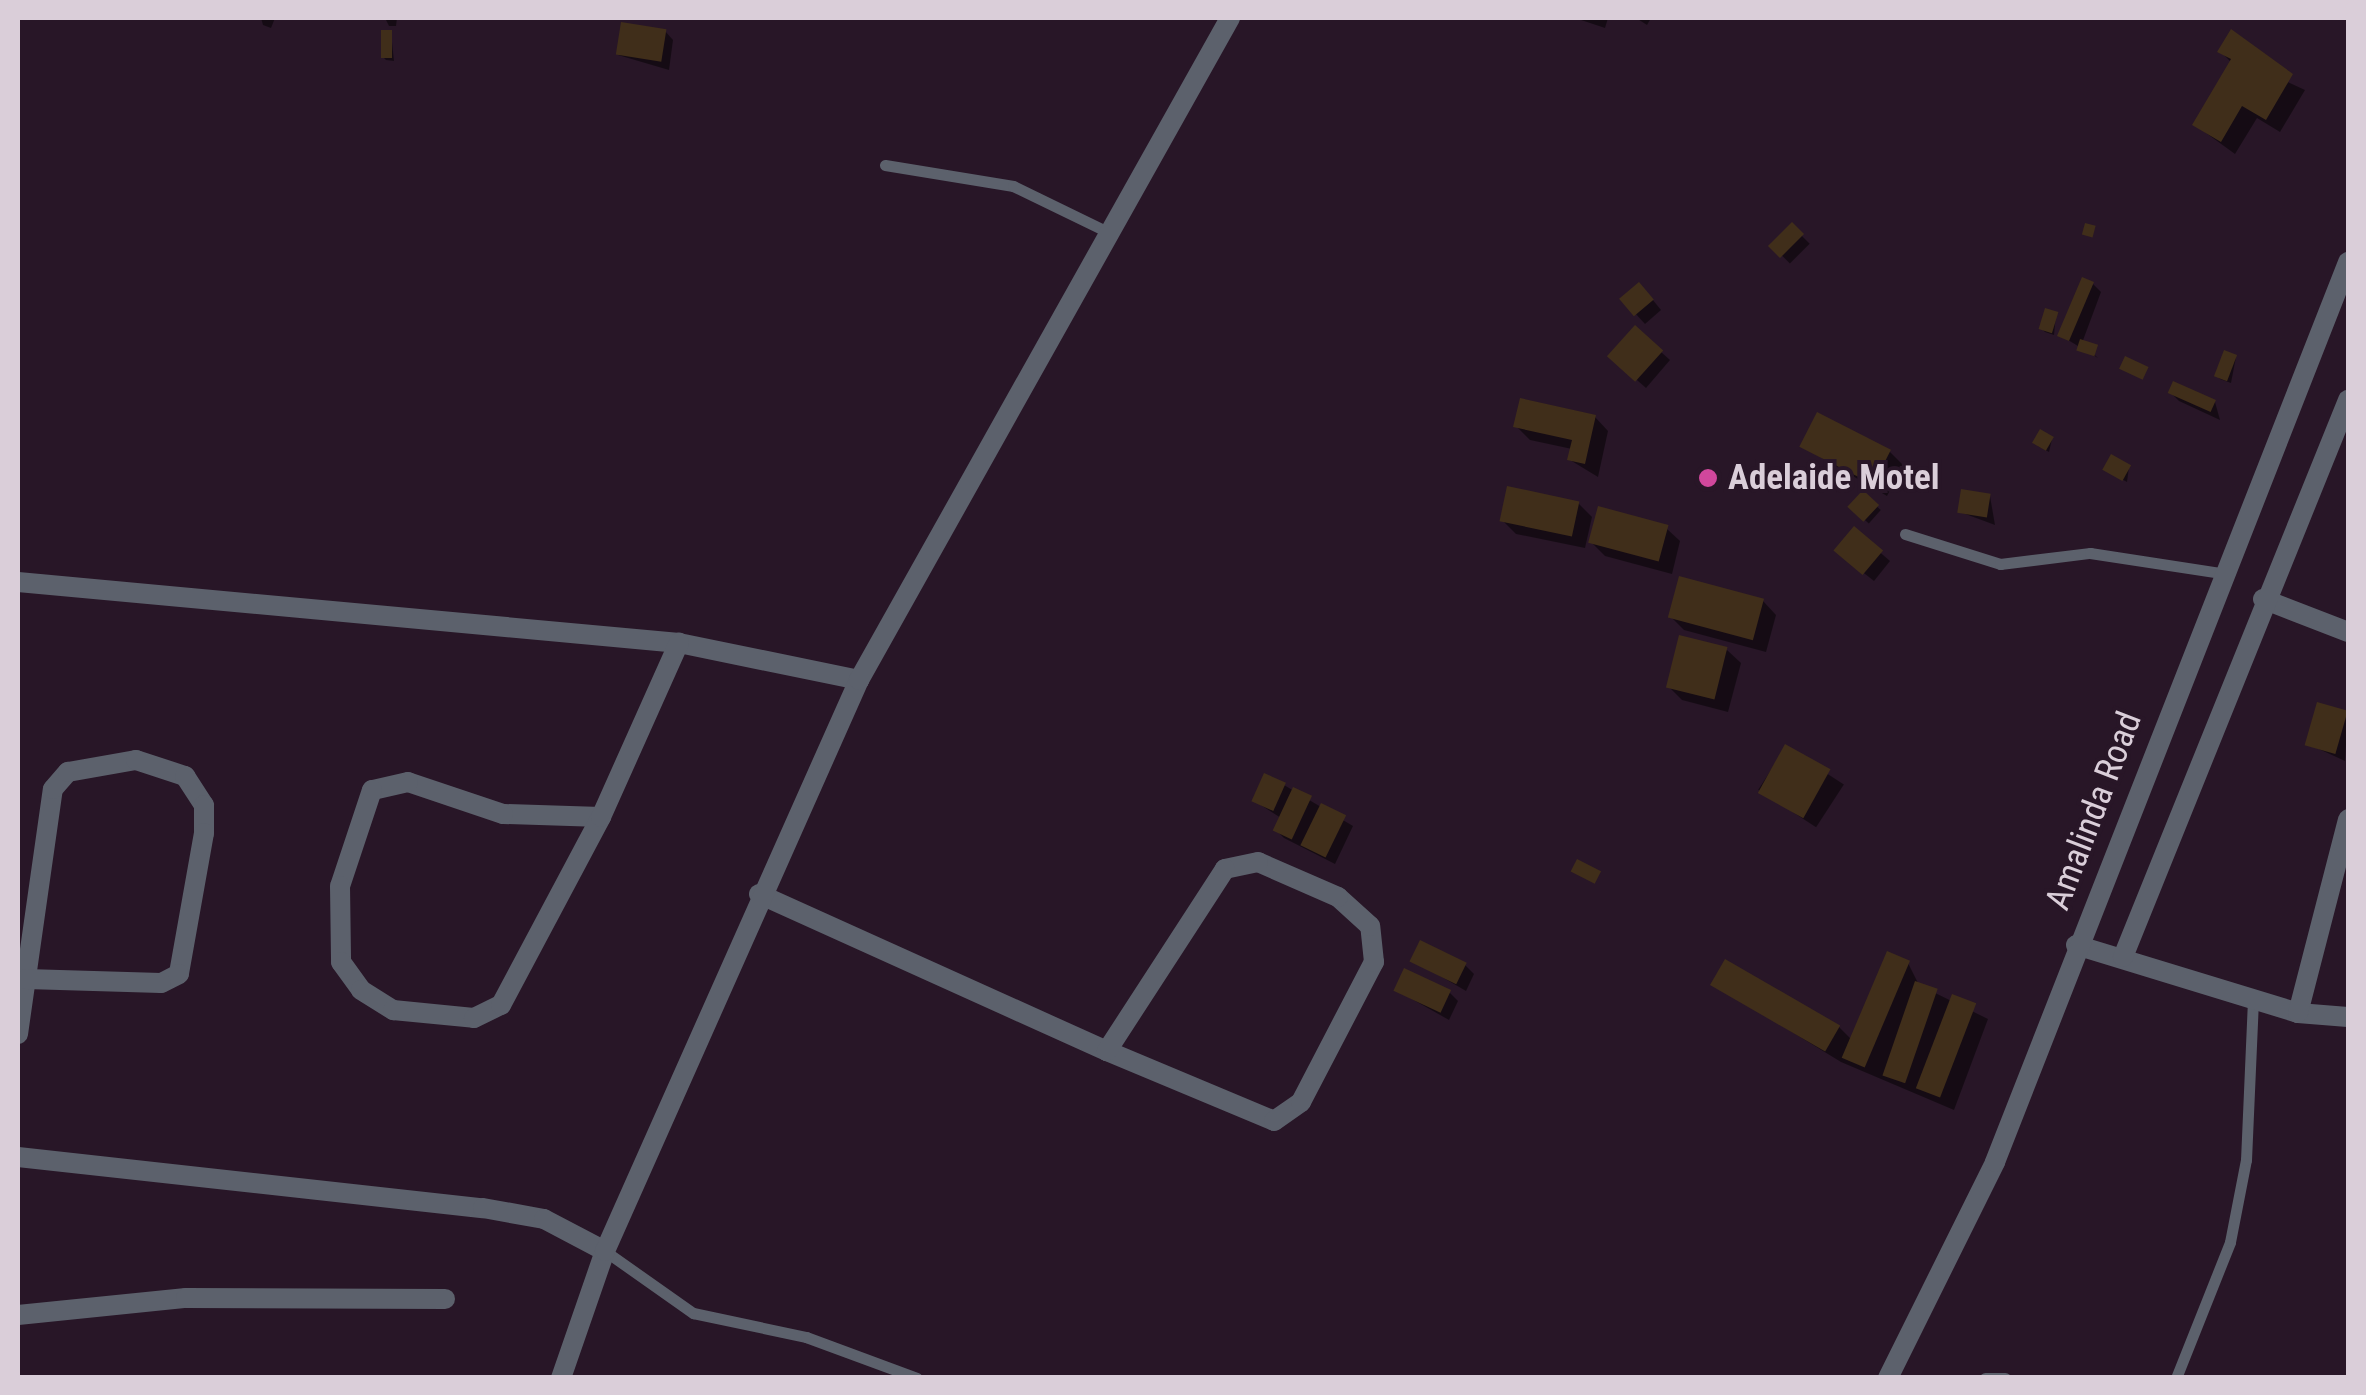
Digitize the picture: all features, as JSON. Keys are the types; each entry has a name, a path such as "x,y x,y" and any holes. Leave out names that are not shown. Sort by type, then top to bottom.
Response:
{"street":[{"path":"561,1378 605,1251 759,894 858,680 1230,18"},
{"name":"Amalinda Road","path":"1888,1378 1995,1162 2076,945 2348,262"},
{"path":"2123,957 2262,599 2340,437 2348,400"},
{"path":"18,582 679,643 858,680"},
{"path":"2262,599 2348,632"},
{"path":"601,817 503,814 408,782 372,790 340,886 341,962 361,990 393,1010 474,1018 501,1005 601,817 679,643"},
{"path":"18,1034 53,788 80,768 136,760 185,776 204,805 204,833 179,974 162,984 26,979"},
{"path":"2298,1013 2348,819"},
{"path":"759,894 1106,1051 1259,1118 1292,1114 1374,962 1370,926 1338,897 1258,862 1225,868 1106,1051"},
{"path":"2076,945 2298,1013 2348,1017"},
{"path":"18,1157 483,1208 544,1219 605,1251"},
{"path":"18,1315 186,1298 445,1299"}],"lane":[{"path":"885,165 1012,186 1110,233"},
{"path":"1905,534 2000,564 2090,553 2222,573"},
{"path":"2176,1378 2230,1242 2246,1160 2253,999"},
{"path":"605,1251 693,1312 806,1337 917,1378"},
{"path":"1984,1378 2005,1378"}],"building":[{"path":"621,22 666,29 661,62 616,55"},
{"path":"2231,29 2293,74 2266,120 2242,106 2221,142 2192,125 2231,59 2217,52"},
{"path":"381,30 392,30 392,58 381,58"},
{"path":"1792,222 1804,234 1780,258 1768,246"},
{"path":"2085,223 2096,226 2093,237 2082,235"},
{"path":"2082,277 2094,282 2069,341 2057,336"},
{"path":"1639,282 1654,300 1634,316 1619,299"},
{"path":"2045,308 2058,312 2052,333 2039,329"},
{"path":"1635,325 1663,350 1635,382 1607,356"},
{"path":"2080,339 2098,345 2094,356 2076,350"},
{"path":"2224,350 2237,355 2227,381 2214,376"},
{"path":"2125,356 2149,367 2143,380 2119,369"},
{"path":"2173,381 2216,400 2211,412 2168,393"},
{"path":"1520,398 1596,415 1585,464 1567,460 1572,440 1513,427"},
{"path":"1817,412 1891,450 1873,484 1799,447"},
{"path":"2040,429 2054,437 2046,451 2032,443"},
{"path":"2111,454 2131,465 2122,481 2102,470"},
{"path":"1507,486 1579,501 1572,537 1500,521"},
{"path":"1961,489 1991,494 1987,517 1957,513"},
{"path":"1863,490 1879,505 1863,522 1847,507"},
{"path":"1598,506 1669,525 1659,562 1588,543"},
{"path":"1854,526 1883,550 1863,575 1833,551"},
{"path":"1679,576 1764,599 1753,640 1668,618"},
{"path":"1679,635 1728,647 1714,699 1666,687"},
{"path":"2317,702 2348,711 2335,754 2305,745"},
{"path":"1785,744 1830,769 1803,818 1758,793"},
{"path":"1264,773 1286,783 1273,811 1251,801"},
{"path":"1293,787 1312,796 1292,839 1273,831"},
{"path":"1321,803 1346,815 1326,858 1300,845"},
{"path":"1577,859 1601,871 1595,884 1571,871"},
{"path":"1420,940 1467,963 1456,984 1409,962"},
{"path":"1887,951 1910,961 1865,1068 1842,1058"},
{"path":"1725,959 1840,1026 1825,1051 1710,985"},
{"path":"1404,968 1451,990 1441,1013 1393,991"},
{"path":"1915,981 1938,989 1905,1083 1882,1076"},
{"path":"1952,994 1976,1003 1940,1098 1916,1088"}],"place":[{"name":"Adelaide Motel","path":"1708,478"}]}
